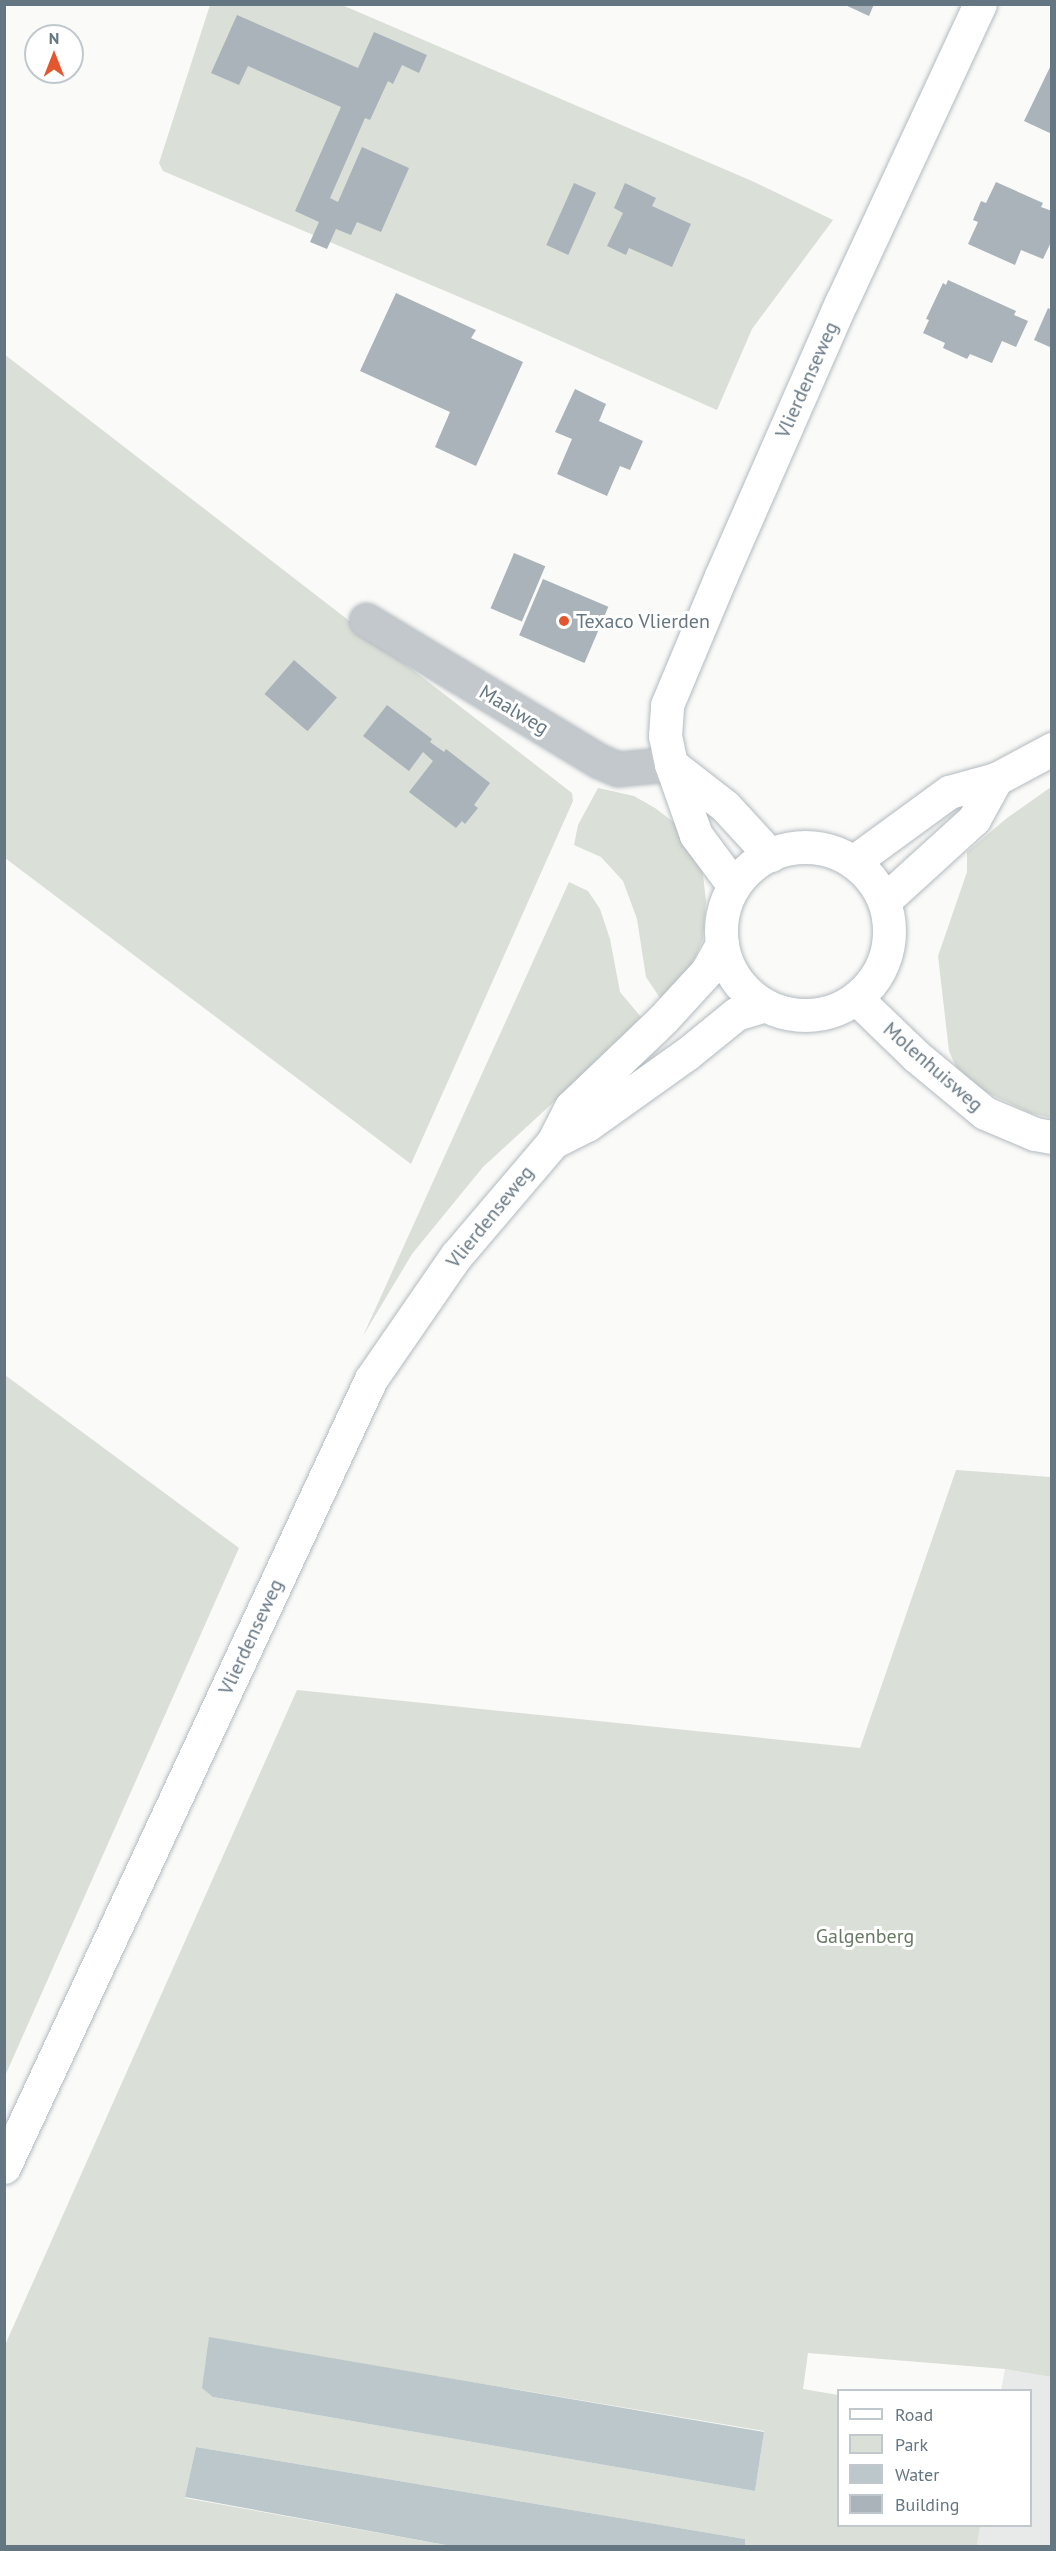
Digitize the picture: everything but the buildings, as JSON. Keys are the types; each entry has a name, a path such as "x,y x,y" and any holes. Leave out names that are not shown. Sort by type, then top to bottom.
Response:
{"main road":[{"name":"Vlierdenseweg","path":"734,886 696,835 671,764 665,721 672,695 721,576 837,311 980,4"},
{"path":"853,862 949,792 996,779 1052,749"},
{"path":"671,764 725,806 770,855"},
{"path":"884,901 974,819 996,779"},
{"path":"796,848 824,849 853,862 870,877 884,901 889,935 886,953 869,985 856,998 833,1010 807,1015 780,1011 765,1005 738,981 726,960 722,944 723,915 734,886 748,870 770,855 796,848"},
{"name":"Vlierdenseweg","path":"4,2167 371,1379 456,1256 553,1142 571,1107 663,1019 706,971 722,944"},
{"name":"Molenhuisweg","path":"856,998 916,1056 985,1113 1035,1134 1052,1137"},
{"name":"Vlierdenseweg","path":"553,1142 596,1118 688,1053 736,1014 765,1005"}],"street":[{"name":"Maalweg","path":"366,620 599,761 618,769 671,764"}],"shaded area":[{"path":"1005,2369 1051,2377 1051,2546 977,2546 980,2527 1032,2527 1032,2389 1001,2389"}],"green space":[{"path":"210,5 342,5 752,181 833,220 752,329 717,410 525,325 163,171 159,163"},
{"path":"4,354 572,793 573,801 411,1164 5,858"},
{"path":"1051,787 1051,1118 1030,1113 973,1086 960,1076 949,1051 938,956 967,872 967,852 1007,818"},
{"path":"598,788 634,796 655,808 680,827 701,857 706,901 703,939 688,974 662,1001 646,977 637,919 623,881 601,857 574,845 578,825"},
{"path":"569,882 588,891 600,909 610,939 620,992 641,1017 592,1067 483,1167 412,1254 363,1336"},
{"path":"5,1375 239,1548 5,2076"},
{"name":"Galgenberg","path":"956,1470 1051,1477 1051,2377 1005,2369 808,2353 803,2389 837,2395 837,2527 980,2527 977,2546 745,2546 745,2539 196,2447 185,2498 451,2546 5,2546 5,2345 297,1690 860,1748","holes":["209,2338 764,2431 755,2491 213,2397"]}],"water":[{"path":"209,2337 764,2432 755,2491 213,2397 202,2388"},
{"path":"196,2447 745,2539 745,2546 451,2546 185,2497"}],"place":[{"name":"Texaco Vlierden","path":"564,621"}]}
